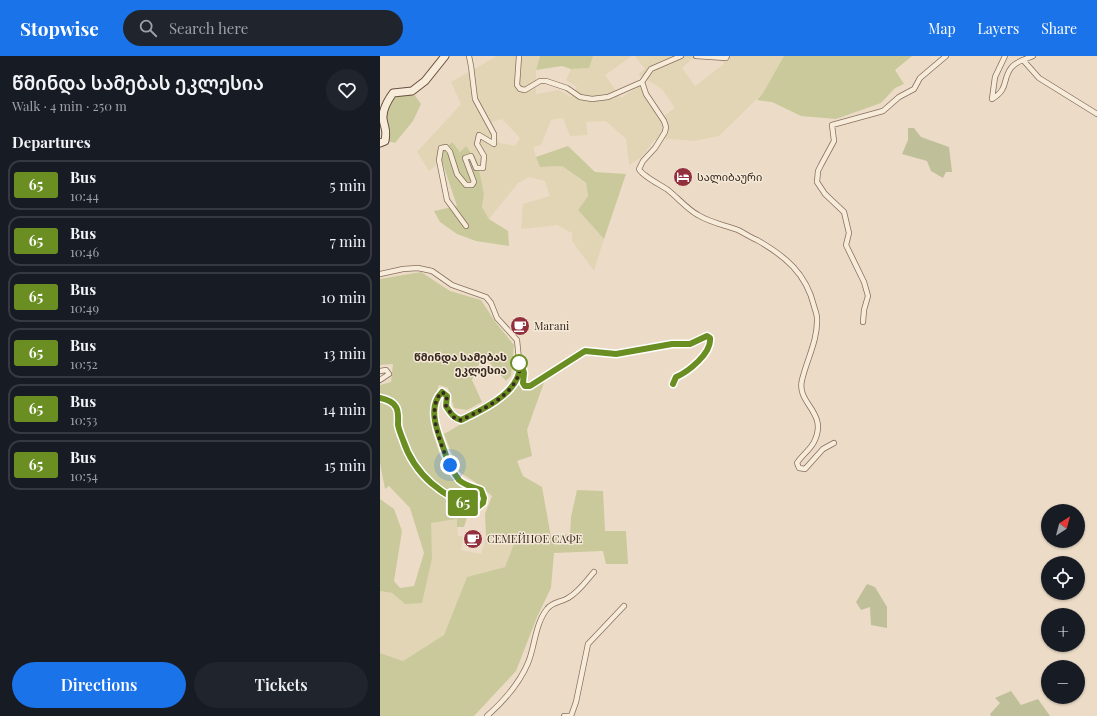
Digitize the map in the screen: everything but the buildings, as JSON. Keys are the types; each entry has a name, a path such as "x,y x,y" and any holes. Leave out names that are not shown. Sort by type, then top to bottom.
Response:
{"street":[{"path":"380,143 385,141 386,131 383,118 387,101 393,93 412,92 425,81 445,56"},
{"path":"466,226 448,200 439,160 441,148 446,147 450,152 457,174 466,186 472,185 474,182 465,158 471,156 476,168 483,168 484,156 477,144 479,135 494,144 494,134 476,99 469,56"},
{"path":"519,56 517,85 520,89 525,90 540,81 546,81 567,88 580,97 592,98 608,97 642,82 651,69 682,56"},
{"path":"696,56 726,58 727,56"},
{"path":"864,322 864,310 868,296 864,282 846,245 849,232 844,212 824,194 817,182 818,172 834,141 832,125 883,111 899,97 914,88 920,78 946,56"},
{"path":"1005,56 995,77 992,99 1000,95 1010,69 1015,64 1033,56"},
{"path":"1024,60 1039,78 1097,114"},
{"path":"642,82 646,94 664,120 666,127 665,132 655,148 643,161 639,169 640,172 670,192 697,215 709,221 738,230 774,249 797,271 806,286 812,298 817,318 815,337 802,382 802,388 804,396 818,420 817,433 814,442 800,458 798,463 799,468 805,469 823,449 834,443"},
{"path":"380,274 403,269 418,268 432,271 452,285 486,297 491,303 497,318 517,340 520,360 524,373 523,383 525,386 530,386 585,351 616,354 672,344 690,344 707,336 710,338 710,343 702,357 683,374 676,377 673,384"},
{"path":"380,398 390,402 396,407 398,426 403,442 420,473 436,488 468,505 478,507 483,503 484,498 481,490 460,481 450,465 435,427 434,406 437,396 444,392 447,396 446,406 455,419 461,420 494,403 513,384 519,373 520,360"},
{"path":"380,371 386,370 389,374 380,380"},
{"path":"487,716 504,701 528,663 542,617 548,608 553,604 573,595 594,572"},
{"path":"564,716 572,716 588,644 624,606"}],"shaded area":[{"path":"497,56 540,56 536,70 536,94 559,90 571,97 577,87 566,80 571,69 589,68 593,56 632,56 605,75 621,98 639,86 661,118 675,108 662,89 638,74 645,69 635,56 695,56 682,68 695,86 724,64 720,56 784,56 763,93 719,136 694,141 671,139 654,140 643,156 629,165 626,139 606,121 586,122 588,135 570,136 563,118 551,120 541,145 533,147 540,167 562,166 586,184 588,196 578,210 604,239 594,271 572,241 572,233 557,225 521,229 523,204 550,196 545,181 529,177 518,183 489,219 482,207 484,194 466,146 460,152 451,142 443,150 442,161 429,171 417,152 461,104 451,82","holes":["502,119 520,138 515,146 499,143 492,122"]},
{"path":"457,519 458,536 463,536 461,550 481,554 486,537 515,541 505,567 467,577 444,635 403,661 380,653 380,591 392,593 405,604 432,558 430,523"}],"green space":[{"path":"540,56 593,56 589,68 571,69 562,66 536,70"},
{"path":"784,56 912,56 895,70 904,84 895,88 881,103 836,119 801,116 772,102 757,100 763,93"},
{"path":"413,93 421,104 413,121 395,143 388,141 386,118 390,102 393,97"},
{"path":"908,128 914,128 921,137 949,147 952,172 946,172 943,178 931,171 927,161 902,154 908,140"},
{"path":"452,142 460,152 466,146 477,162 484,194 482,207 489,219 508,231 509,246 476,241 457,234 440,222 434,211 457,206 442,161 443,150"},
{"path":"568,146 595,172 626,174 604,239 578,210 588,196 586,183 562,166 540,167 536,157"},
{"path":"421,272 450,291 481,300 496,323 514,345 511,376 506,381 489,362 479,364 472,380 482,402 467,410 454,408 448,388 439,385 432,406 432,430 440,455 451,477 475,492 475,500 469,503 441,489 422,470 405,439 400,408 380,395 380,385 391,382 393,364 380,365 380,279"},
{"path":"520,374 522,391 546,377 527,430 532,456 517,461 523,476 542,487 551,537 570,534 571,517 577,490 603,491 605,531 626,531 628,564 606,564 603,551 554,553 551,588 537,617 516,671 474,716 380,716 380,653 403,661 444,635 467,577 505,567 515,541 486,537 485,514 492,496 475,482 459,472 444,434 468,420 490,410 511,391"},
{"path":"380,402 391,407 396,417 395,429 400,444 422,480 448,500 470,508 464,527 457,527 457,519 431,523 432,558 422,603 405,604 392,593 380,591 380,499 394,509 402,531 394,581 400,588 414,586 424,553 410,508 389,486 385,489 380,463"},
{"path":"867,584 875,587 887,607 887,628 871,625 870,607 861,610 856,602"},
{"path":"1011,691 1021,705 1038,699 1050,716 991,716 990,714 1000,703 995,698"}],"bus line":[{"name":"65","path":"380,398 383,398 396,407 398,426 403,442 420,473 436,488 468,505 478,507 483,503 484,498 481,490 460,481 444,453 435,427 434,406 437,396 442,392 444,392 447,396 446,406 452,415 455,419 461,420 494,403 513,384 519,373 520,360 524,373 523,383 525,386 530,386 585,351 616,354 672,344 690,344 707,336 710,338 710,343 702,357 683,374 676,377 673,384"}],"place":[{"name":"სალიბაური","path":"683,177"},
{"name":"Marani","path":"520,326"},
{"name":"წმინდა სამებას ეკლესია","path":"519,363"},
{"name":"СЕМЕЙНОЕ САФЕ","path":"473,539"}],"route":[{"path":"450,465 435,427 434,406 437,396 444,392 447,396 446,406 455,419 461,420 494,403 513,384 519,373 520,360 519,363"}]}
